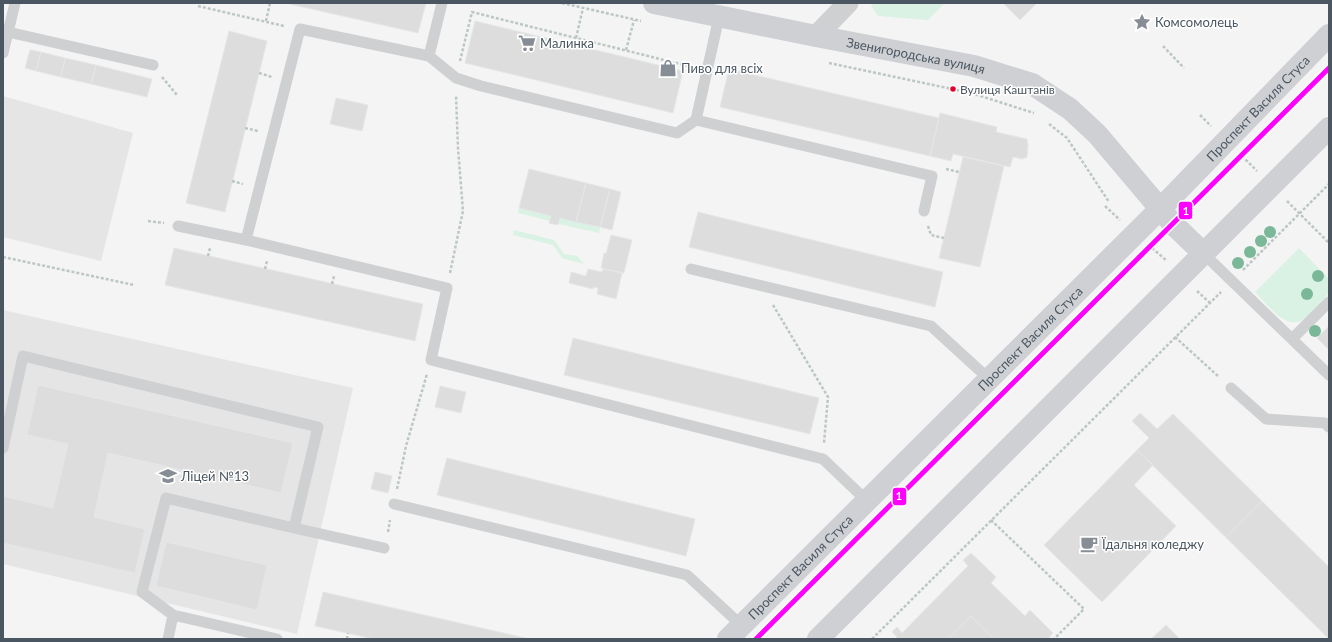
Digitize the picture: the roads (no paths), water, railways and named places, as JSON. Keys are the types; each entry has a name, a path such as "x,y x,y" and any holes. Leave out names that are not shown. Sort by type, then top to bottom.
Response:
{"street":[{"path":"816,36 848,3"},
{"name":"Звенигородська вулиця","path":"651,13 718,17 974,66 1032,84 1070,109 1097,134 1173,224 1204,254"},
{"name":"Проспект Василя Стуса","path":"734,632 1161,208 1329,35"},
{"path":"818,639 1329,128"}],"lane":[{"path":"3,53 15,3"},
{"path":"429,56 442,3"},
{"path":"246,240 300,29 429,56 456,78 481,86 676,133 696,120 718,17"},
{"path":"8,32 153,65"},
{"path":"696,120 932,176 924,211"},
{"path":"178,226 246,240 448,288 431,360 823,459 867,501"},
{"path":"1204,254 1329,374"},
{"path":"691,269 931,326 989,379"},
{"path":"1292,339 1329,302"},
{"path":"3,448 23,356 318,427 294,528"},
{"path":"1231,388 1266,420 1325,424 1329,427"},
{"path":"277,639 173,615 142,592 166,498 384,548"},
{"path":"394,504 687,575 734,632"},
{"path":"168,639 173,615"}],"place":[{"name":"Комсомолець","path":"1142,22"},
{"name":"Малинка","path":"527,43"},
{"name":"Пиво для всіх","path":"668,68"},
{"name":"Вулиця Каштанів","path":"953,89"},
{"name":"Ліцей №13","path":"168,476"},
{"name":"Їдальня коледжу","path":"1089,544"}]}
